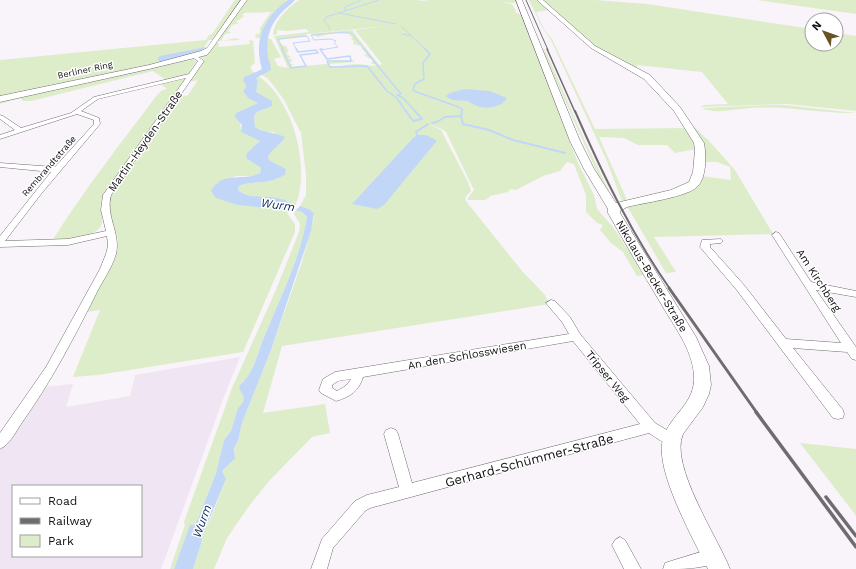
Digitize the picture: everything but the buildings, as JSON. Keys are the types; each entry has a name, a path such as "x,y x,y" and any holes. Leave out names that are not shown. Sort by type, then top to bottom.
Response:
{"main road":[{"name":"Berliner Ring","path":"0,99 194,56 209,49 244,0"},
{"path":"519,0 575,141 589,169 614,209"},
{"name":"Nikolaus-Becker-Straße","path":"540,0 593,47 647,78 677,109 699,143 700,150 698,172 694,184 681,191 623,204 614,209 614,212 687,335 700,362 703,384 701,395 696,405 683,421 672,440"},
{"path":"672,440 671,449 674,467 688,503 716,563"}],"street":[{"name":"Martin-Heyden-Straße","path":"0,443 40,385 77,324 111,255 113,245 104,203 107,195 201,61 194,56"},
{"path":"0,138 78,112 91,100 96,98 191,75"},
{"name":"Rembrandtstraße","path":"0,243 38,192 97,124 97,119 78,112"},
{"path":"1,117 21,131"},
{"path":"0,166 58,170"},
{"path":"0,243 68,242 111,232"},
{"name":"Am Kirchberg","path":"776,235 853,352"},
{"path":"718,241 704,242 705,247 740,287 838,414"},
{"path":"808,285 856,294"},
{"name":"Tripser Weg","path":"551,303 566,320 576,337 650,427 672,440"},
{"name":"An den Schlosswiesen","path":"358,374 576,337"},
{"path":"784,343 853,352"},
{"name":"Gerhard-Schümmer-Straße","path":"319,569 327,544 360,506 367,502 650,427"},
{"path":"392,434 407,491"},
{"path":"620,545 633,569"},
{"path":"671,569 716,563"}],"shaded area":[{"path":"240,357 161,569 0,569 0,449 44,387 73,384 66,407 130,396 135,375"}],"green space":[{"path":"235,0 242,0 212,40 209,40 202,50 197,53 145,66 0,97 0,60 206,40 209,35 212,34"},
{"path":"245,0 290,0 282,6 265,26 261,38 256,38 255,35 260,33 260,28 271,12 245,13 239,20 235,21 239,23 232,25 228,31 231,33 225,34 221,41 218,41"},
{"path":"299,0 515,0 515,3 501,2 512,4 516,11 515,12 521,15 578,163 594,195 597,209 613,227 645,275 637,276 623,252 611,243 600,230 603,225 597,223 586,212 586,195 574,164 567,162 560,171 543,176 516,190 510,189 508,192 490,196 485,200 468,200 474,190 446,132 429,124 441,130 468,182 471,191 466,196 465,200 522,271 545,295 549,304 282,346 263,413 325,404 330,433 312,437 269,481 249,506 227,538 214,569 193,569 205,527 210,520 226,479 222,471 231,461 235,453 234,450 238,441 242,423 271,350 302,262 314,218 314,213 309,209 300,206 306,195 306,175 301,133 284,100 267,78 260,74 270,70 264,52 268,48 266,38 271,39 281,57 274,59 278,66 288,68 274,36 309,32 306,29 287,31 277,30 277,34 273,35 279,19","holes":["387,26 355,30 382,64 379,65 352,30 310,34 318,37 332,33 351,34 349,36 353,37 351,39 354,41 353,44 361,46 362,49 368,54 364,55 374,61 370,63 377,65 372,66 354,64 330,67 329,64 355,62 352,60 291,67 293,64 289,63 293,60 288,58 291,57 287,54 288,50 286,46 281,45 283,44 280,43 279,40 307,36 306,34"]},
{"path":"529,0 538,0 549,10 536,12 544,29 552,39 595,129 687,128 696,149 675,153 667,145 638,145 624,138 599,137 627,200 622,201 606,159 551,40 542,27"},
{"path":"541,0 595,0 647,4 804,28 804,52 844,52 844,34 856,36 856,111 787,104 700,107 704,105 728,104 702,72 637,65 637,69 597,48"},
{"path":"757,0 856,0 856,14"},
{"path":"236,38 240,40 222,41"},
{"path":"249,40 253,41 255,63 250,67 254,73 249,75 243,81 247,86 248,98 258,103 255,106 244,109 240,122 241,129 260,141 249,160 261,168 260,173 254,176 236,176 215,184 260,206 292,210 287,213 295,224 295,232 243,352 98,375 73,377 100,310 87,312 107,270 116,257 118,239 108,207 115,186 180,95 188,95 198,80 189,82 204,62 204,59 201,56 208,52 217,43 219,43 218,47 250,44"},
{"path":"542,49 544,49 550,61 584,139 610,193 607,193 600,179"},
{"path":"193,59 196,62 146,138 104,194 101,203 102,222 100,227 96,231 81,237 52,241 116,149 157,95 161,91 167,89 159,83 166,80 153,71 31,101 23,101 20,98 0,104 0,101"},
{"path":"257,75 269,85 280,99 289,115 295,134 301,171 300,188 296,204 291,204 287,201 244,195 238,190 239,186 243,184 271,181 285,175 286,169 269,160 268,157 271,150 282,142 274,132 265,132 255,127 254,116 257,112 272,106 256,92 258,80 254,76"},
{"path":"785,105 856,113 785,108 711,111 702,108"},
{"path":"691,124 709,141 735,170 773,234 654,237 676,272 666,273 627,206 678,195 701,176 731,180 730,167 717,162 701,162"},
{"path":"296,210 302,212 307,217 304,233 294,264 254,364 249,375 240,386 244,397 243,402 238,408 231,431 224,440 216,473 198,519 194,525 190,526 174,569 170,569 185,525 184,522 232,388 275,292 299,232 300,224 294,214"},
{"path":"800,443 856,449 856,516 851,509"}],"water":[{"path":"266,38 268,43 266,44 268,47 265,55 269,62 270,70 260,74 257,72 262,71 264,68 261,61 259,46 261,39"},
{"path":"206,47 196,53 184,57 160,62 157,59 160,56"},
{"path":"254,73 257,75 254,76 258,80 256,92 272,101 272,106 257,112 254,116 255,127 285,137 268,157 269,160 286,169 285,175 271,181 243,184 239,186 238,190 247,195 276,198 296,204 292,210 238,205 216,198 211,191 216,185 227,178 247,177 260,173 261,168 246,158 247,153 260,141 241,132 242,125 235,117 236,113 258,103 248,98 243,91 247,86 243,81 244,77"},
{"path":"465,89 490,91 507,98 501,104 488,108 479,107 467,101 453,100 446,96 450,93"},
{"path":"417,135 426,135 436,140 436,142 384,205 377,209 352,204 413,138"},
{"path":"300,206 309,209 314,213 311,231 271,350 242,423 238,441 234,449 235,458 222,471 226,479 205,527 193,569 174,569 190,525 194,525 198,519 216,473 224,440 231,431 238,408 243,402 244,397 239,388 240,385 249,375 254,364 294,264 304,233 307,217 302,212 296,210"}],"waterway":[{"name":"Wurm","path":"251,91 252,87 249,78 267,70 262,52 264,36 267,29 275,15 292,0"},
{"path":"345,11 345,7 361,0"},
{"path":"345,11 379,0"},
{"path":"330,30 329,26 324,21 326,17 345,11"},
{"path":"339,13 396,24"},
{"path":"401,26 426,50"},
{"path":"321,50 338,47 334,43 336,41 331,39 314,40 311,35 346,32 352,34 365,50"},
{"path":"402,34 411,36"},
{"path":"283,50 278,39 307,36 310,41 293,43 297,50"},
{"path":"282,49 291,68 306,66 300,55 318,53 316,50 298,52 296,49"},
{"path":"322,49 320,49 327,59 350,56 351,61 327,61 330,67 367,66 387,91 397,98 406,112"},
{"path":"364,49 401,94 397,95 403,98 416,112"},
{"path":"426,50 430,54 423,63 424,79 415,84 413,89 414,91 456,106 462,109 462,111"},
{"path":"406,111 413,121 422,119 415,111"},
{"path":"461,116 462,111"},
{"path":"432,123 445,117 461,116"},
{"path":"461,116 463,124 489,130 513,140 565,153"},
{"path":"417,135 416,132 428,124"}],"railway":[{"path":"526,0 548,50"},
{"path":"547,49 575,112"},
{"path":"575,111 618,202 642,246 670,289"},
{"path":"669,288 757,413"},
{"path":"756,412 856,547"},
{"path":"826,497 856,536"}]}
